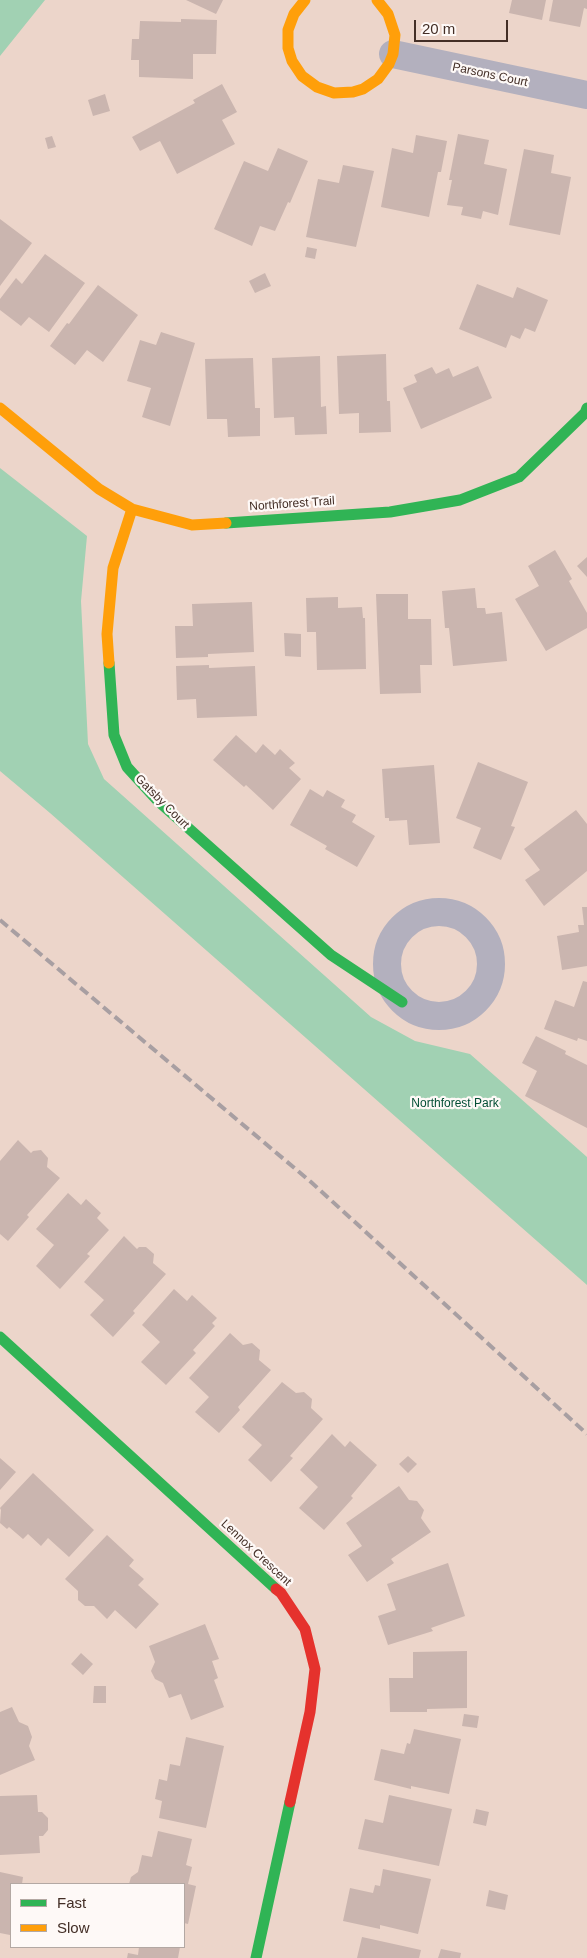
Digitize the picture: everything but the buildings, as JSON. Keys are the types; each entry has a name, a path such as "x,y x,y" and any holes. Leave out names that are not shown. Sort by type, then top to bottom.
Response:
{"street":[{"path":"305,0 294,14 288,30 288,48 292,60 302,76 317,88 334,93 353,92 362,89 378,79 389,64 393,54 395,35 388,14 376,0"},
{"name":"Parsons Court","path":"393,54 587,95"},
{"name":"Northforest Trail","path":"0,408 99,489 132,509 192,525 390,512 460,500 519,477 585,413 587,408"},
{"name":"Gatsby Court","path":"132,509 113,568 107,634 114,735 127,767 158,801 331,955 402,1002"},
{"name":"Lennox Crescent","path":"0,1336 281,1593 305,1629 315,1669 310,1712 256,1958"}],"green space":[{"path":"0,0 45,0 0,56"},
{"name":"Northforest Park","path":"0,468 87,536 81,601 88,744 104,779 371,1017 415,1041 470,1054 587,1157 587,1285 0,771"}],"railway":[{"path":"0,920 311,1182 587,1434"}],"traffic: fast":[{"path":"226,523 390,512 460,500 519,477 585,413 587,408"},
{"path":"109,663 114,735 127,767 158,801 331,955 402,1002"},
{"path":"0,1337 276,1589"},
{"path":"256,1958 290,1802"}],"traffic: slow":[{"path":"305,0 294,14 288,30 288,48 292,61 302,76 317,87 334,93 353,92 363,89 378,79 389,64 393,54 395,35 388,14 377,0"},
{"path":"0,408 99,489 132,509 192,525 226,523"},
{"path":"109,663 107,634 113,568 132,509"}],"traffic: jam":[{"path":"276,1589 281,1593 305,1629 315,1669 310,1712 290,1802"}]}
